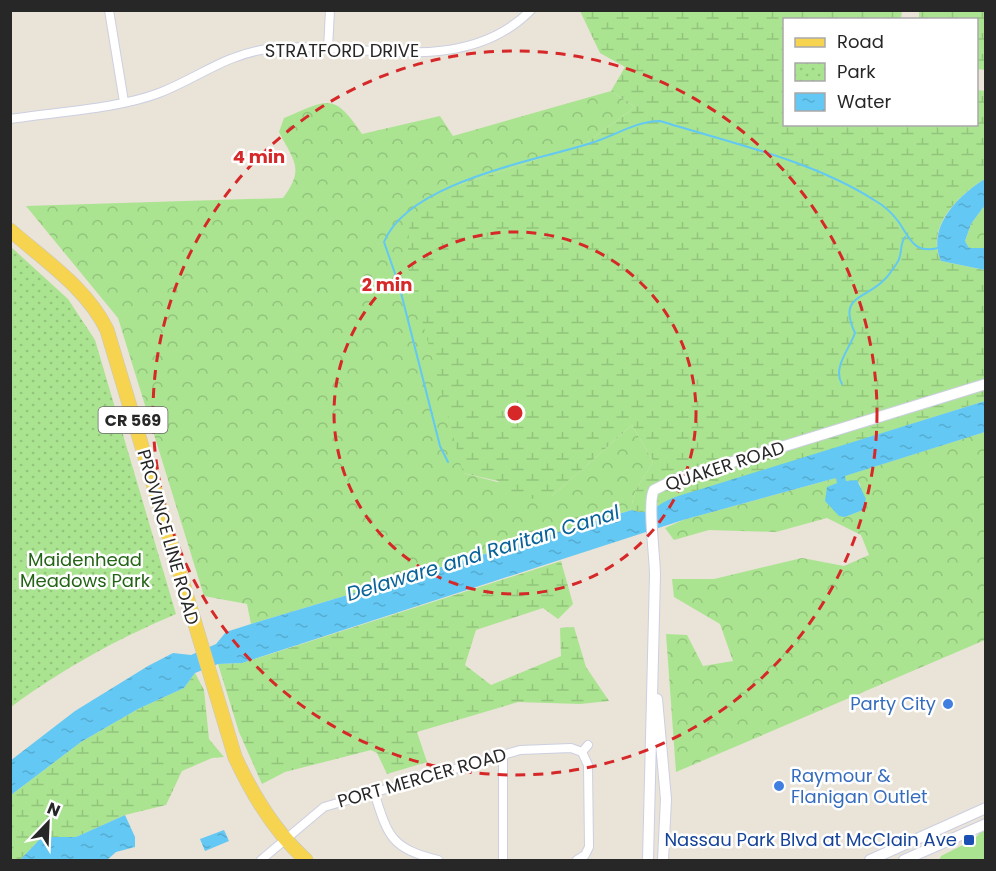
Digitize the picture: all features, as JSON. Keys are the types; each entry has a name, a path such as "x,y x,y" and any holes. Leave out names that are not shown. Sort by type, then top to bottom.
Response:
{"main road":[{"name":"PROVINCE LINE ROAD","path":"10,230 82,293 101,317 107,330 229,739 245,780 286,840 306,861"}],"street":[{"path":"109,10 124,102"},
{"path":"328,49 330,10"},
{"name":"STRATFORD DRIVE","path":"10,119 124,102 158,93 217,63 250,52 284,47 449,50 494,36 531,10"},
{"name":"QUAKER ROAD","path":"648,861 654,687 654,531 649,507 654,490 674,480 986,384"},
{"name":"QUAKER ROAD","path":"654,687 666,799 663,861"},
{"name":"PORT MERCER ROAD","path":"261,861 324,807 503,754 534,748 585,749 588,765 589,847 584,858"},
{"path":"503,754 503,861"},
{"path":"374,792 386,829 395,843 410,852 438,861"},
{"path":"870,861 986,808"},
{"path":"904,861 986,824"},
{"path":"916,839 920,853"}],"green space":[{"path":"580,11 902,11 901,18 783,18 783,126 978,126 978,90 985,91 985,179 964,194 947,214 937,237 937,249 941,261 985,270 985,401 666,501 654,510 646,512 632,510 632,503 636,490 653,461 632,425 552,496 510,502 498,481 463,473 407,264 410,218 459,185 585,144 635,107 611,91 625,67 600,53"},
{"path":"919,11 985,11 985,70 978,69 978,18 919,18"},
{"path":"611,91 635,107 585,144 459,185 463,473 552,496 632,425 653,461 636,490 632,510 251,624 247,604 204,596 118,318 26,206 283,198 294,180 295,172 293,158 279,132 284,118 320,104 336,105 344,111 362,134 440,116 453,136"},
{"path":"985,205 985,248 969,248 965,241 971,224"},
{"name":"Maidenhead Meadows Park","path":"11,247 68,299 95,340 176,614 90,656 11,707"},
{"path":"985,432 985,640 676,772 666,634 687,635 703,666 733,661 720,624 674,597 672,579 714,579 802,558 844,566 869,555 861,535 827,518 776,532 709,530 674,540 665,528 683,520 836,478 845,517 863,510 860,484 857,481 846,481 844,476"},
{"path":"561,561 573,604 558,619 543,608 476,630 465,665 491,685 561,656 560,628 574,627 586,667 609,701 580,704 518,702 417,732 427,762 387,774 377,753 371,750 285,772 262,784 239,732 218,664 242,663"},
{"path":"195,673 204,690 209,739 224,757 212,758 182,771 166,805 125,815 76,837 42,837 20,860 11,860 11,795 81,742 138,709 184,688"},
{"path":"985,828 985,860 939,860 941,856 973,840"}],"water":[{"path":"985,179 985,205 971,224 965,241 969,248 985,248 985,270 941,261 937,249 941,225 955,203"},
{"path":"985,401 985,432 845,476 846,481 857,480 866,499 863,510 845,517 839,516 825,501 827,487 837,483 836,478 683,520 242,663 218,664 195,673 184,688 138,709 81,742 11,795 10,761 75,711 173,653 191,655 216,644 226,632 251,624 632,510 646,512 682,495"},
{"path":"125,815 135,837 135,847 116,852 107,860 20,860 42,837 76,837"},
{"path":"224,830 229,841 205,851 200,839"}],"waterway":[{"path":"448,462 440,446 399,285 384,242 397,221 419,204 445,189 507,166 600,140 642,123 660,121 770,154 824,174 850,186 884,207 896,218 909,239 918,247 938,248"},
{"path":"842,384 839,378 840,365 855,333 849,312 851,305 889,275 899,260 905,237"}],"place":[{"name":"Party City","path":"948,704"},
{"name":"Raymour & Flanigan Outlet","path":"779,786"},
{"name":"Nassau Park Blvd at McClain Ave","path":"969,840"}],"water label":[{"name":"Delaware and Raritan Canal","path":"483,553"}]}
